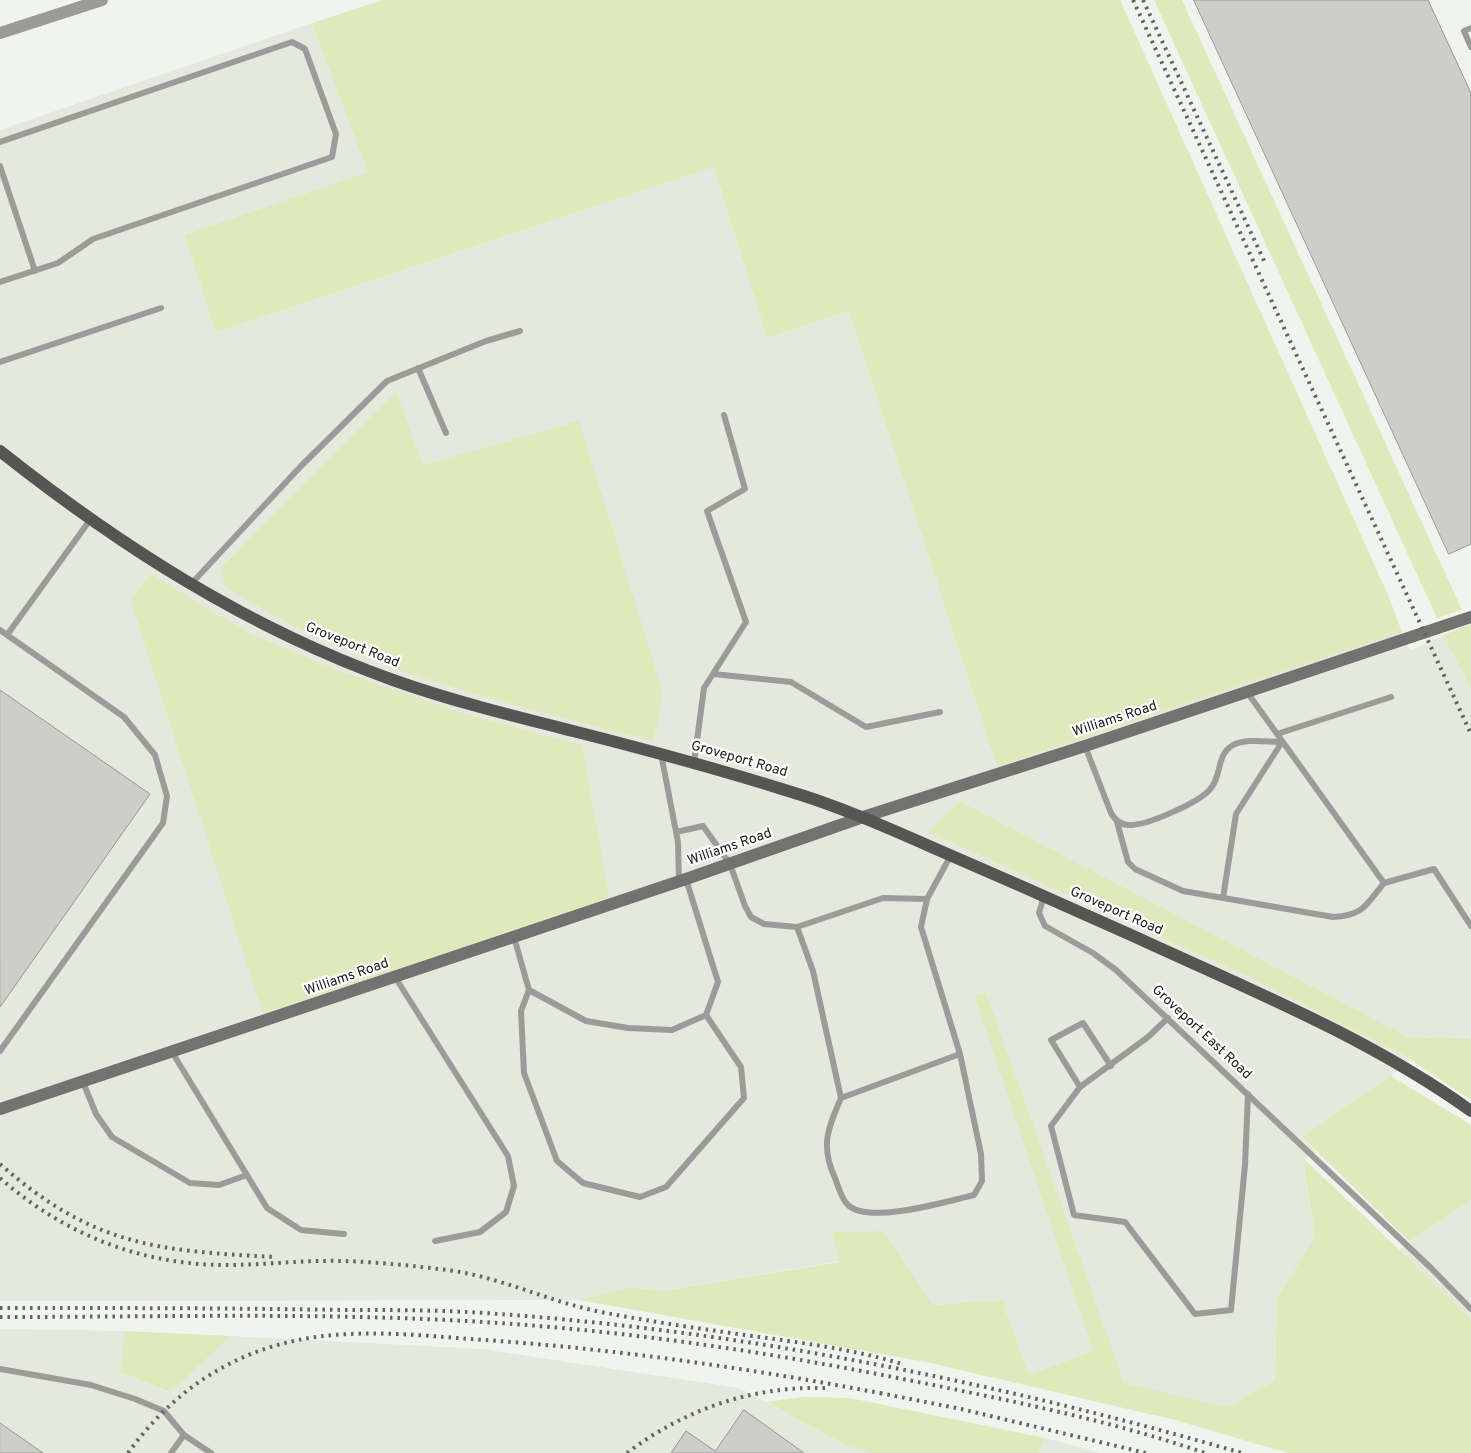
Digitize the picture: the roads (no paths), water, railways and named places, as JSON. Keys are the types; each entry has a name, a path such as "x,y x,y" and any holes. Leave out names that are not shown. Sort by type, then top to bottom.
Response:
{"main road":[{"name":"Groveport Road","path":"0,451 90,520 190,585 240,613 292,638 394,680 516,716 694,763 790,791 863,817 1044,896 1342,1034 1421,1078 1471,1111"},
{"name":"Williams Road","path":"0,1109 682,881 863,817 1085,746 1471,617"}],"street":[{"path":"0,33 102,0"}],"lane":[{"path":"1471,28 1464,31 1471,47"},
{"path":"0,142 292,42 306,49 336,134 332,156 93,239 58,263 0,282"},
{"path":"0,166 35,271"},
{"path":"0,362 161,308"},
{"path":"190,585 300,466 387,381 486,341 520,331"},
{"path":"418,368 446,433"},
{"path":"694,763 704,688 746,622 707,511 745,489 724,415"},
{"path":"7,635 90,520"},
{"path":"0,630 124,716 155,754 167,796 163,823 0,1051"},
{"path":"713,674 790,682 866,727 940,712"},
{"path":"1247,692 1384,883"},
{"path":"1276,734 1391,697"},
{"path":"1117,822 1128,826 1137,824 1184,808 1204,796 1213,787 1223,755 1233,745 1240,742 1282,742"},
{"path":"1223,898 1236,814 1282,742"},
{"path":"1085,746 1111,813 1117,822 1128,862 1135,869 1183,891 1333,917 1347,916 1360,912 1384,883 1434,869 1471,926"},
{"path":"529,990 586,1021 628,1028 672,1030 706,1015 718,982 682,881 676,832 661,754"},
{"path":"676,832 702,826 730,864 745,906 751,917 764,924 797,927 883,898 927,899"},
{"path":"797,927 813,971 841,1098 828,1129 826,1150 833,1174 847,1205 859,1211 899,1213 974,1195 982,1181 981,1154 960,1054 921,927 927,899 951,855"},
{"name":"Groveport East Road","path":"1044,896 1039,913 1045,926 1093,953 1116,970 1471,1309"},
{"path":"514,937 529,990 521,1011 524,1073 557,1161 583,1183 640,1197 666,1187 744,1098 741,1067 706,1015"},
{"path":"395,977 458,1080 508,1156 514,1186 506,1212 480,1232 435,1241"},
{"path":"1168,1018 1148,1037 1080,1087 1051,1126 1074,1215 1124,1222 1195,1314 1231,1310 1245,1165 1248,1094"},
{"path":"1080,1087 1051,1040 1083,1023 1111,1066"},
{"path":"172,1052 267,1208 301,1230 344,1234"},
{"path":"841,1098 960,1054"},
{"path":"83,1082 96,1114 112,1137 190,1183 219,1185 247,1175"},
{"path":"0,1369 91,1385 135,1399 164,1411 184,1435 212,1453"},
{"path":"170,1453 184,1435"}],"railway":[{"path":"1133,0 1471,734"},
{"path":"1143,0 1266,265"},
{"path":"0,1164 34,1191 66,1212 97,1228 128,1239 161,1247 234,1255 276,1257"},
{"path":"0,1178 26,1199 53,1217 81,1232 140,1254 171,1261 236,1265 344,1261 447,1270 487,1278 586,1309 828,1347 902,1364"},
{"path":"0,1308 423,1310 593,1322 781,1347 874,1364 1059,1404 1242,1453"},
{"path":"0,1317 270,1316 404,1318 539,1326 639,1336 789,1358 1039,1407 1139,1432 1205,1453"},
{"path":"128,1453 142,1434 174,1401 211,1374 231,1363 274,1346 322,1336 347,1334 421,1335 575,1348 679,1360 885,1394"},
{"path":"627,1453 649,1437 672,1424 720,1403 771,1391 825,1388"},
{"path":"880,1393 961,1409 1146,1453"}]}
